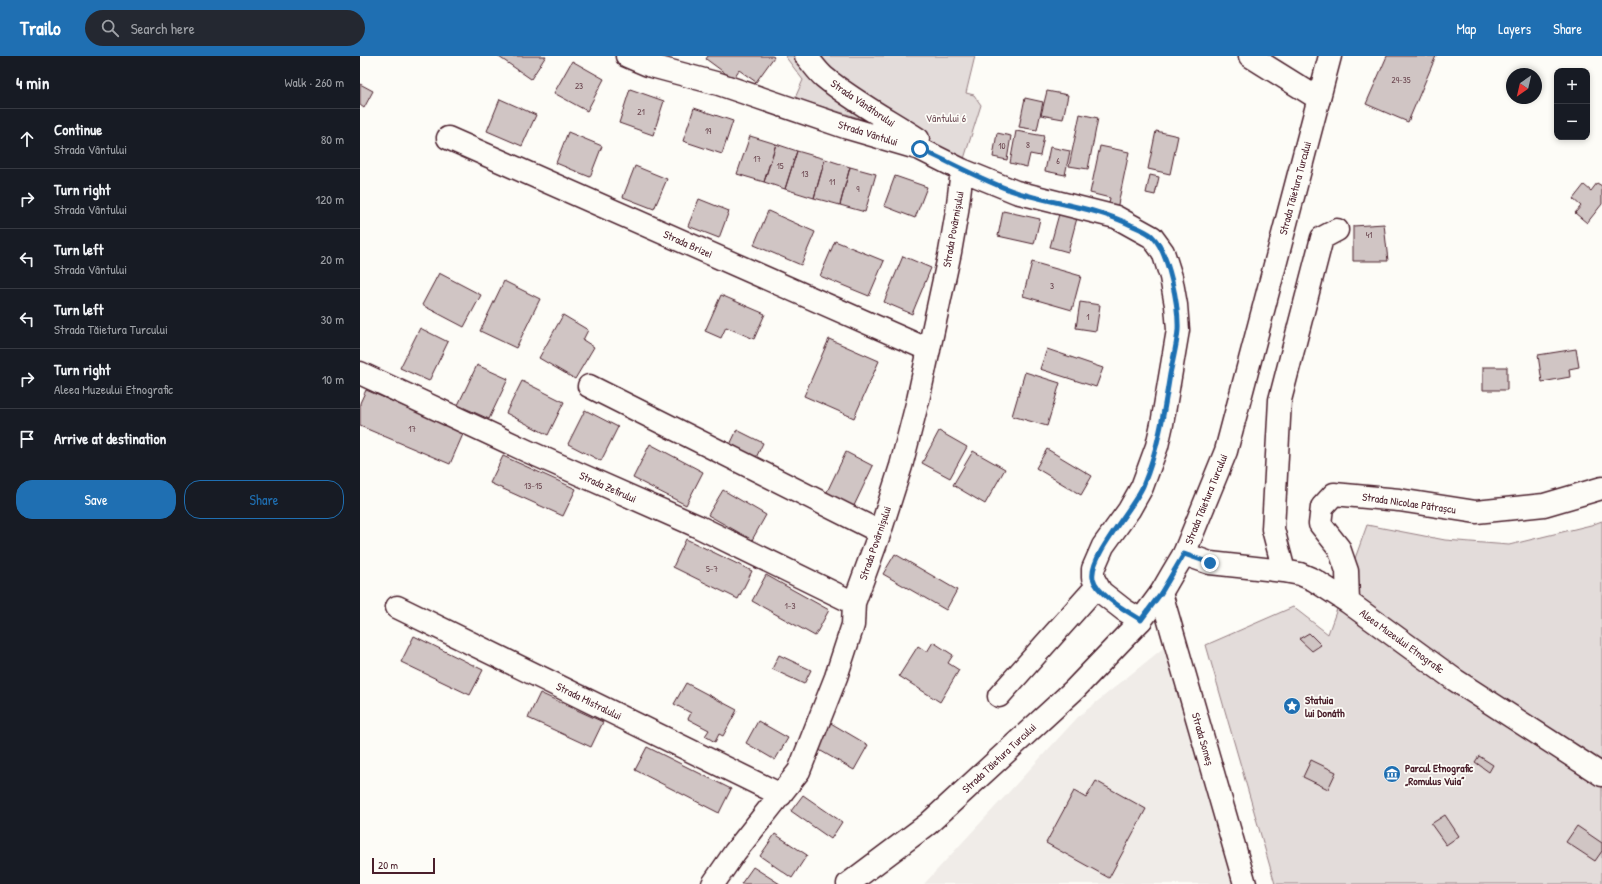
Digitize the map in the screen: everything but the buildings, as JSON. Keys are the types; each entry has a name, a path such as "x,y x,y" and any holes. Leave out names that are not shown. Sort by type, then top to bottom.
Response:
{"street":[{"name":"Strada Vântului","path":"627,56 648,65 719,84 848,128 897,142 1016,192 1116,217 1152,237 1163,252 1169,271 1176,305 1178,330 1157,446 1142,487 1129,510 1103,546 1093,569 1093,578 1098,586"},
{"name":"Strada Vânătorului","path":"806,56 823,76 893,125 936,150 953,165"},
{"path":"1250,56 1319,99"},
{"name":"Strada Tăietura Turcului","path":"848,884 928,824 1075,689 1141,620 1161,593 1184,554 1226,450 1330,56"},
{"name":"Strada Brizei","path":"448,138 929,350"},
{"name":"Strada Povârnișului","path":"713,884 735,852 799,770 836,677 853,625 854,602 880,532 901,466 929,350 957,212 953,165"},
{"path":"1284,570 1273,529 1280,400 1322,238 1337,230"},
{"name":"Strada Zefirului","path":"360,373 527,451 697,526 854,602"},
{"path":"589,386 880,532"},
{"name":"Strada Nicolae Pătrașcu","path":"1348,602 1347,571 1340,548 1320,524 1322,507 1334,494 1399,500 1476,512 1544,505 1602,488"},
{"name":"Aleea Muzeului Etnografic","path":"1184,554 1210,563 1284,570 1300,574 1314,580 1348,602 1455,680 1602,775"},
{"path":"999,696 1098,586 1101,592 1124,610 1141,620"},
{"name":"Strada Someș","path":"1161,593 1245,884"},
{"name":"Strada Mistralului","path":"397,607 781,795"}],"shaded area":[{"path":"1167,645 1245,884 924,884 1078,717"}],"green space":[{"name":"Vântului 6","path":"785,56 975,56 966,93 974,95 981,105 963,162 947,156 923,138 795,98 803,80"},
{"path":"1602,521 1602,884 1275,884 1206,645 1293,607 1328,634 1367,525 1445,540 1509,545"}],"place":[{"name":"Statuia lui Donáth","path":"1292,706"},
{"name":"Parcul Etnografic „Romulus Vuia”","path":"1392,774"}],"route":[{"path":"920,149 962,170 1016,192 1116,217 1152,237 1163,252 1171,277 1176,305 1178,330 1162,424 1157,446 1142,487 1129,510 1103,546 1093,569 1093,578 1101,592 1124,610 1141,620 1161,593 1184,554 1210,563"}]}
